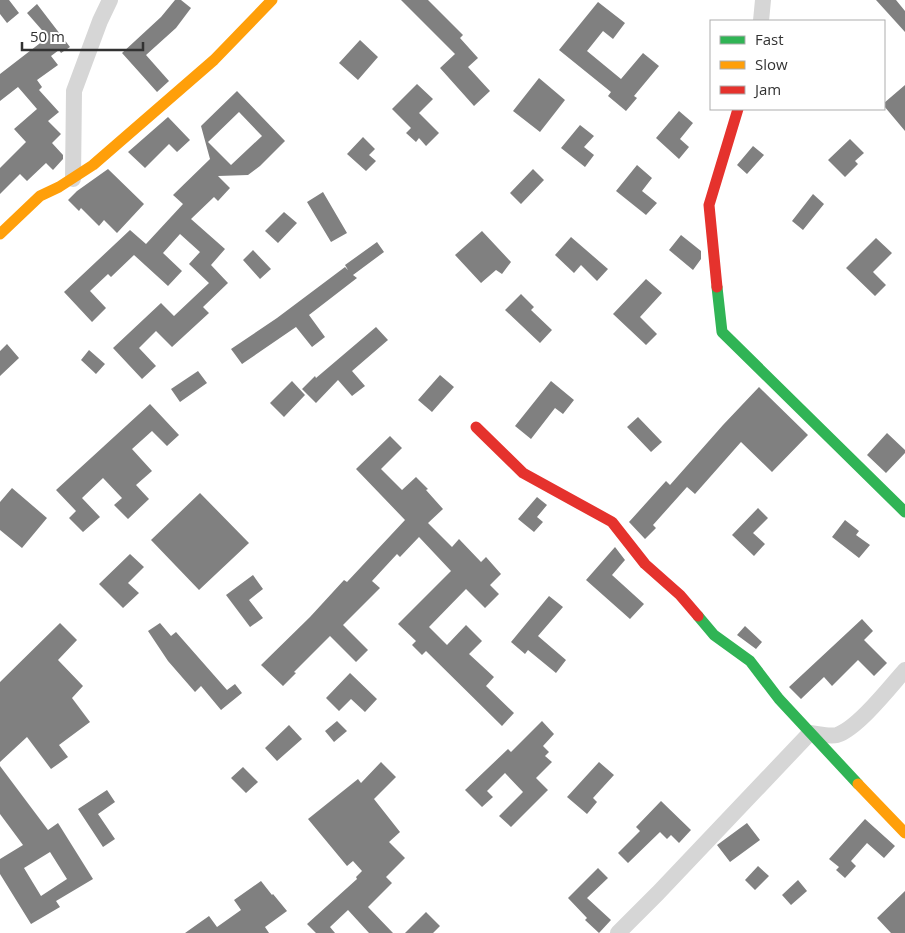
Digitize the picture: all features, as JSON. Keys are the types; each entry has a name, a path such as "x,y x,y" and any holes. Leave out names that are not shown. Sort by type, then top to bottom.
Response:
{"street":[{"path":"73,179 74,91 100,21 110,0"},
{"path":"0,234 40,196 93,166 226,49 272,0"},
{"path":"761,20 762,0"},
{"path":"738,110 709,204 722,332 905,512"},
{"path":"476,427 523,473 612,522 644,564 680,596 714,635 750,661 810,733 905,833"},
{"path":"810,733 837,735 847,730 905,670"},
{"path":"618,933 810,733"}],"building":[{"path":"0,0 9,0 19,13 7,23 0,14"},
{"path":"175,0 181,0 191,8 176,28 146,55 169,81 157,92 122,53 161,17"},
{"path":"401,0 428,0 463,35 460,38 478,58 468,67 490,91 474,106 440,68 455,54"},
{"path":"876,0 896,0 905,11 905,32"},
{"path":"598,2 625,23 613,39 603,31 587,51 621,79 643,53 659,66 634,96 637,98 626,111 608,96 611,92 559,50"},
{"path":"37,4 70,47 61,53 59,50 51,56 58,65 37,80 42,87 39,90 59,112 48,121 61,134 52,143 63,155 63,159 53,170 46,163 27,181 20,174 0,194 0,168 26,142 14,129 37,109 18,87 0,101 0,74 48,37 27,13"},
{"path":"360,40 378,57 358,80 339,63"},
{"path":"539,78 565,100 540,132 513,111"},
{"path":"417,84 433,99 419,113 439,133 426,146 419,138 416,142 406,133 411,128 392,109"},
{"path":"905,85 905,131 885,107 885,102"},
{"path":"237,91 285,141 248,175 218,176 230,188 218,201 214,197 191,219 225,249 211,265 228,283 203,307 209,313 172,347 156,331 139,348 156,366 142,379 113,348 161,303 174,316 209,283 189,264 200,252 180,234 163,253 182,271 168,286 134,255 111,277 108,274 90,291 106,308 92,322 64,292 130,230 146,244 183,204 173,195 210,159 201,126","holes":["239,112 262,136 231,165 208,142"]},
{"path":"679,111 693,123 680,139 689,147 679,159 656,138"},
{"path":"168,117 190,140 177,152 169,144 145,168 128,152"},
{"path":"580,125 594,136 584,147 594,155 585,167 561,148"},
{"path":"363,137 375,149 369,155 376,161 366,171 347,154"},
{"path":"850,139 864,153 855,161 858,164 845,177 828,160"},
{"path":"753,146 764,155 747,174 737,165"},
{"path":"637,165 652,178 642,191 657,203 646,215 616,191"},
{"path":"108,169 144,204 117,233 104,220 99,226 81,208 79,211 68,200 77,191"},
{"path":"533,169 544,180 521,204 510,193"},
{"path":"323,192 347,233 331,242 307,202"},
{"path":"813,194 824,204 803,230 792,221"},
{"path":"284,212 297,223 278,243 265,231"},
{"path":"482,231 511,262 502,274 496,270 481,283 455,255"},
{"path":"681,235 701,251 701,259 693,270 669,250"},
{"path":"571,237 608,269 597,281 581,265 574,273 555,255"},
{"path":"876,238 892,253 873,272 886,285 875,296 846,268"},
{"path":"377,242 384,252 353,275 357,278 309,315 325,337 312,347 296,327 242,364 231,349 277,318 345,267 348,270 345,265"},
{"path":"253,250 271,269 260,279 243,260"},
{"path":"646,279 662,293 640,317 657,334 646,345 613,314"},
{"path":"521,294 534,307 531,310 552,330 540,343 505,310"},
{"path":"376,327 388,340 352,371 365,386 352,396 338,380 316,403 302,389 315,376 316,378"},
{"path":"7,344 19,358 0,376 0,351"},
{"path":"89,350 105,364 96,374 81,360"},
{"path":"198,371 207,383 180,402 171,389"},
{"path":"440,375 454,387 432,412 418,400"},
{"path":"292,381 305,395 284,417 270,403"},
{"path":"551,381 574,400 563,414 555,408 531,439 515,426"},
{"path":"759,387 808,435 772,472 741,442 695,494 687,487 653,525 656,528 645,539 629,522 666,481 670,485"},
{"path":"150,404 179,435 167,446 152,431 132,449 152,471 136,485 149,499 128,519 114,505 122,498 103,478 82,498 100,517 83,532 69,518 76,511 56,490"},
{"path":"638,417 662,442 651,452 627,427"},
{"path":"887,433 905,450 905,453 886,473 867,455"},
{"path":"390,436 402,448 381,469 402,490 416,477 443,509 428,523 452,547 459,539 481,562 486,557 501,574 490,585 499,594 485,608 466,589 429,627 447,645 466,625 482,641 469,654 494,677 486,686 514,713 502,726 426,651 422,655 412,645 416,641 398,624 451,571 419,537 400,557 397,554 372,581 380,588 343,625 368,650 356,662 330,636 294,672 296,673 283,686 261,665 310,617 344,580 347,582 405,520 356,469"},
{"path":"12,488 47,518 22,548 0,530 0,502"},
{"path":"200,493 249,543 199,590 151,540"},
{"path":"537,497 547,505 537,517 543,522 534,532 518,519"},
{"path":"758,508 768,518 753,533 765,544 754,556 732,535"},
{"path":"845,520 859,531 856,535 870,545 859,558 832,537"},
{"path":"615,547 625,560 612,575 644,604 630,619 586,580"},
{"path":"130,554 144,567 128,583 139,593 123,608 99,584"},
{"path":"253,575 263,589 249,600 263,618 250,627 226,595"},
{"path":"549,596 563,607 538,636 566,660 556,673 528,650 525,654 511,642"},
{"path":"862,619 873,631 864,640 887,663 874,676 858,660 832,686 824,677 801,699 789,687"},
{"path":"60,623 77,640 58,660 83,686 72,698 90,722 59,745 68,757 51,769 27,737 0,762 0,682"},
{"path":"160,623 171,636 176,632 227,690 235,684 242,693 221,710 201,686 195,692 168,661 148,631"},
{"path":"745,626 762,642 756,649 737,635"},
{"path":"350,673 377,699 365,712 351,699 339,711 326,698"},
{"path":"337,721 347,731 334,742 325,731"},
{"path":"542,721 554,734 543,746 549,752 545,756 552,762 536,778 548,790 511,827 499,816 523,792 505,773 487,791 493,797 482,807 465,790 508,749 511,752"},
{"path":"289,725 302,739 277,761 265,748"},
{"path":"381,762 396,777 374,799 400,832 389,842 405,858 386,877 392,883 368,907 393,933 369,933 348,910 330,927 335,933 316,933 307,924 357,879 356,877 362,871 353,861 347,866 308,819 358,779 361,783"},
{"path":"599,762 614,775 593,798 597,802 587,814 567,797"},
{"path":"0,766 48,830 58,823 93,879 56,901 60,907 31,924 0,874 0,859 23,845 0,814","holes":["50,852 67,879 41,896 24,868"]},
{"path":"243,767 258,782 246,793 231,778"},
{"path":"107,790 115,802 98,814 115,839 103,847 78,809"},
{"path":"661,801 691,830 679,843 671,835 667,839 660,832 628,863 618,853 640,831 636,827"},
{"path":"865,819 895,846 884,858 867,843 851,861 856,866 845,878 836,870 839,867 829,859"},
{"path":"747,823 760,840 730,862 717,845"},
{"path":"758,866 769,876 755,890 745,880"},
{"path":"598,868 608,878 587,898 611,920 599,933 585,920 587,918 568,898"},
{"path":"798,880 807,891 791,905 782,895"},
{"path":"261,881 287,911 265,927 269,933 185,933 209,916 217,927 241,910 234,900"},
{"path":"905,891 905,933 891,933 877,918"},
{"path":"426,912 440,926 433,933 405,933"}],"traffic: fast":[{"path":"717,287 722,332 905,512"},
{"path":"698,616 714,635 750,661 779,699 858,784"}],"traffic: slow":[{"path":"0,234 40,196 59,187 93,165 214,60 272,0"},
{"path":"858,784 905,833"}],"traffic: jam":[{"path":"717,287 709,205 738,110"},
{"path":"476,427 523,473 612,522 645,564 680,595 698,616"}]}
